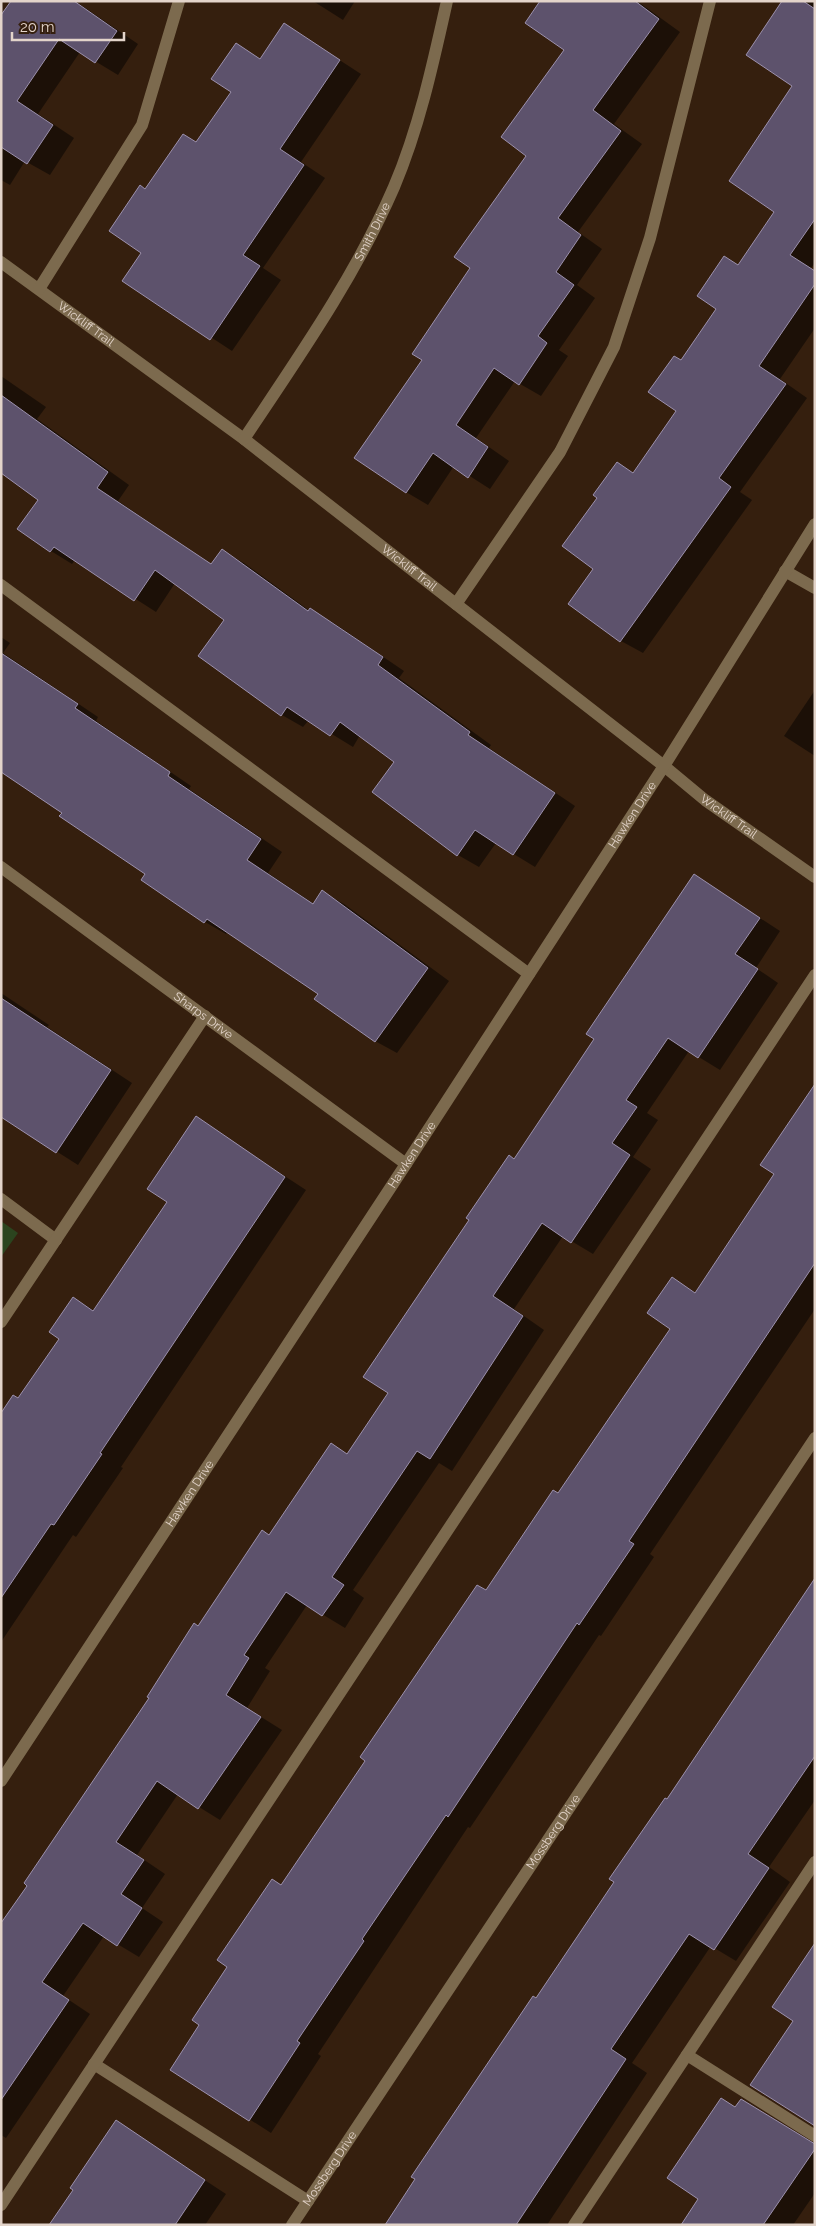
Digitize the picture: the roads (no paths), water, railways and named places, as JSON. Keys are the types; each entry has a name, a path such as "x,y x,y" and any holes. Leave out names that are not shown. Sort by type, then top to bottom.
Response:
{"street":[{"path":"39,290 142,125 179,1"},
{"name":"Smith Drive","path":"244,439 320,323 362,253 394,188 412,137 448,1"},
{"path":"456,604 560,452 614,347 650,238 710,1"},
{"name":"Wickliff Trail","path":"1,262 244,439 705,800 815,877"},
{"name":"Hawken Drive","path":"1,1781 406,1164 664,766 815,524"},
{"path":"785,571 815,588"},
{"path":"1,585 529,974"},
{"name":"Sharps Drive","path":"1,866 406,1164"},
{"path":"1,2205 815,975"},
{"path":"1,1322 204,1016"},
{"path":"1,1199 56,1240"},
{"name":"Mossberg Drive","path":"292,2225 815,1438"},
{"path":"574,2225 815,1862"},
{"path":"687,2055 815,2136"},
{"path":"94,2064 308,2201"}]}
